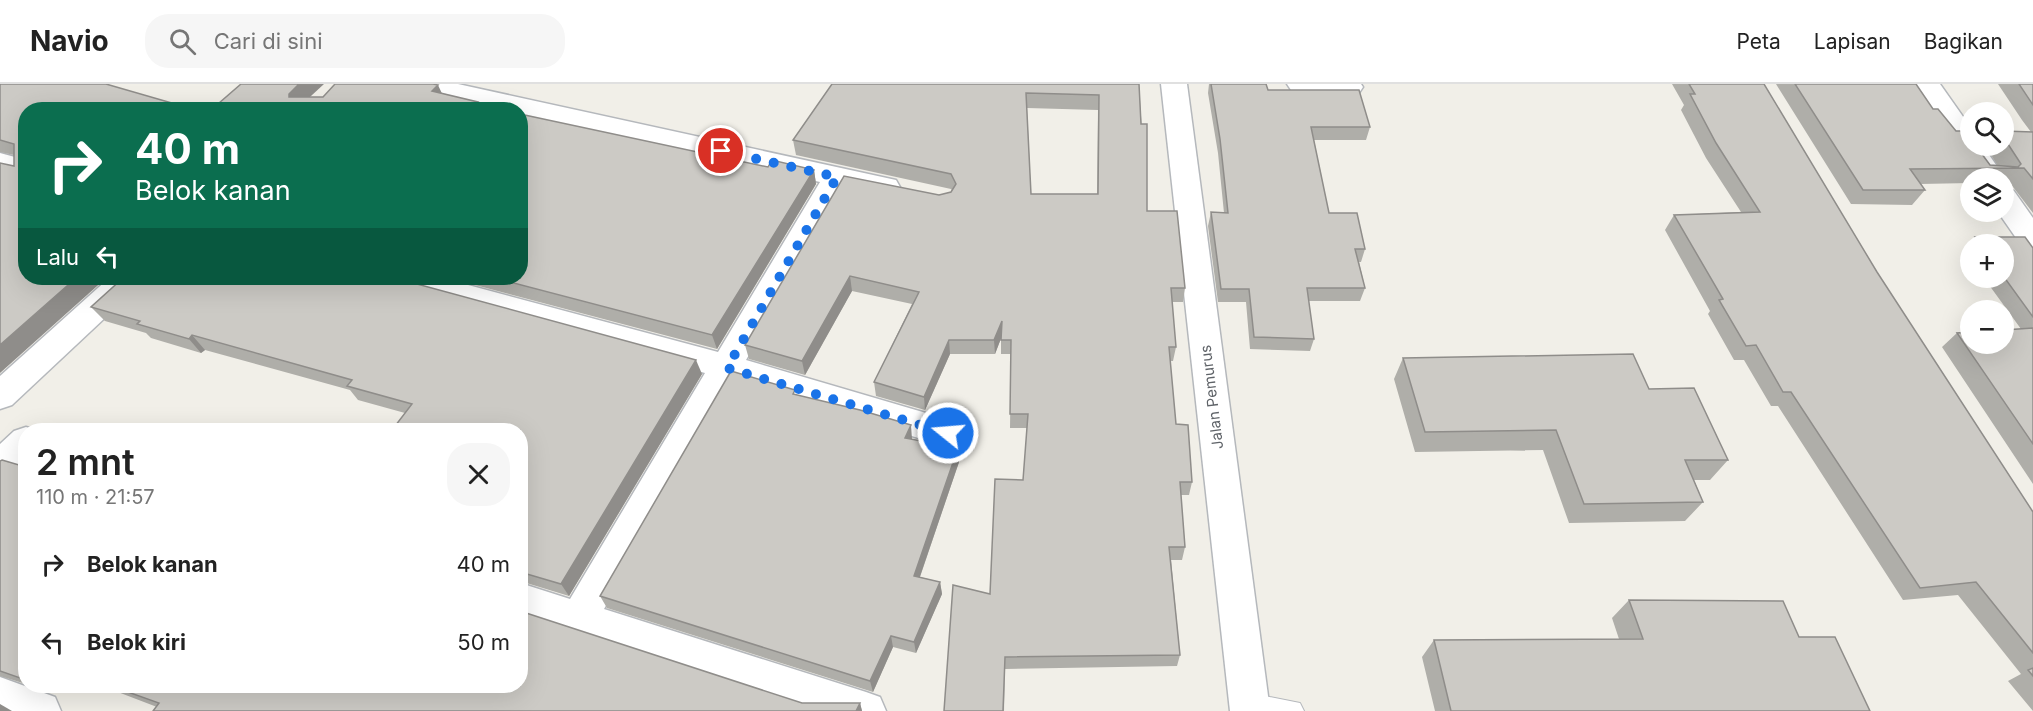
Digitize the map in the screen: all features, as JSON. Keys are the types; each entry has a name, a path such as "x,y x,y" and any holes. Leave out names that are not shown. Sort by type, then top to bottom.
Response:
{"street":[{"path":"420,84 501,102"},
{"name":"Jalan Pemurus","path":"1174,84 1249,707"},
{"path":"1300,84 1350,87"},
{"path":"1927,84 1984,168"},
{"path":"528,108 906,191"},
{"path":"0,162 18,168"},
{"path":"579,619 837,177"},
{"path":"2014,213 2033,241"},
{"path":"0,396 120,285"},
{"path":"427,285 727,368 948,433"},
{"path":"0,426 18,435"},
{"path":"0,466 18,447"},
{"path":"528,603 866,711"},
{"path":"0,696 41,711"}],"lane":[{"path":"1249,707 1292,711"}],"building":[{"path":"0,84 106,84 168,102 18,102 18,285 68,285 0,345 0,163 14,166 14,144 0,140"},
{"path":"241,84 299,84 289,94 289,97 323,97 335,84 433,84 438,85 432,91 478,102 220,102"},
{"path":"832,84 1139,84 1141,124 1147,124 1147,211 1177,211 1185,288 1171,288 1176,347 1169,347 1176,424 1188,425 1192,482 1180,482 1185,547 1169,547 1180,655 1005,657 1003,711 944,711 953,585 990,594 995,479 1023,480 1028,414 1010,414 1011,340 1001,340 1002,321 994,340 949,340 924,397 874,382 919,292 850,276 802,361 745,345 844,176 939,195 951,192 956,184 951,174 793,140","holes":["1026,93 1099,95 1098,194 1031,194"]},
{"path":"1211,84 1266,84 1268,90 1359,90 1370,127 1311,127 1329,213 1357,213 1365,249 1355,249 1365,288 1307,288 1314,339 1254,337 1249,289 1221,289 1211,212 1228,213"},
{"path":"1689,84 1764,84 1877,272 2033,512 2033,653 1976,582 1920,588 1791,392 1783,392 1756,345 1746,346 1719,300 1723,299 1674,215 1760,212 1716,143 1690,94 1695,94"},
{"path":"1795,84 1916,84 1933,109 1938,109 1956,131 1960,131 1960,156 1983,156 1990,165 2018,167 2021,164 2014,153 2014,131 2033,132 2033,179 2024,168 1910,169 1925,190 1863,190"},
{"path":"2019,84 2033,84 2033,105"},
{"path":"528,116 768,167 772,160 814,170 712,335 522,285 528,285"},
{"path":"2014,237 2025,237 2033,248 2033,317 2012,288 2014,288"},
{"path":"115,285 421,285 696,360 561,584 528,574 528,423 397,423 412,404 347,386 352,380 192,335 189,339 137,324 140,321 91,307"},
{"path":"2033,328 2033,444 1971,354 2014,354 2014,329"},
{"path":"1633,354 1649,389 1694,388 1728,460 1685,460 1703,502 1584,504 1556,430 1425,432 1403,358"},
{"path":"731,371 795,390 793,394 911,425 905,438 958,448 914,576 940,582 914,642 891,636 870,681 600,596"},
{"path":"0,461 18,465 18,677 0,671"},
{"path":"1629,600 1783,601 1799,637 1835,637 1870,711 1451,711 1434,640 1643,639"},
{"path":"528,614 802,703 860,703 856,711 153,711 159,703 131,693 528,693"}],"route":[{"path":"721,151 837,177 727,368 948,433"}]}
